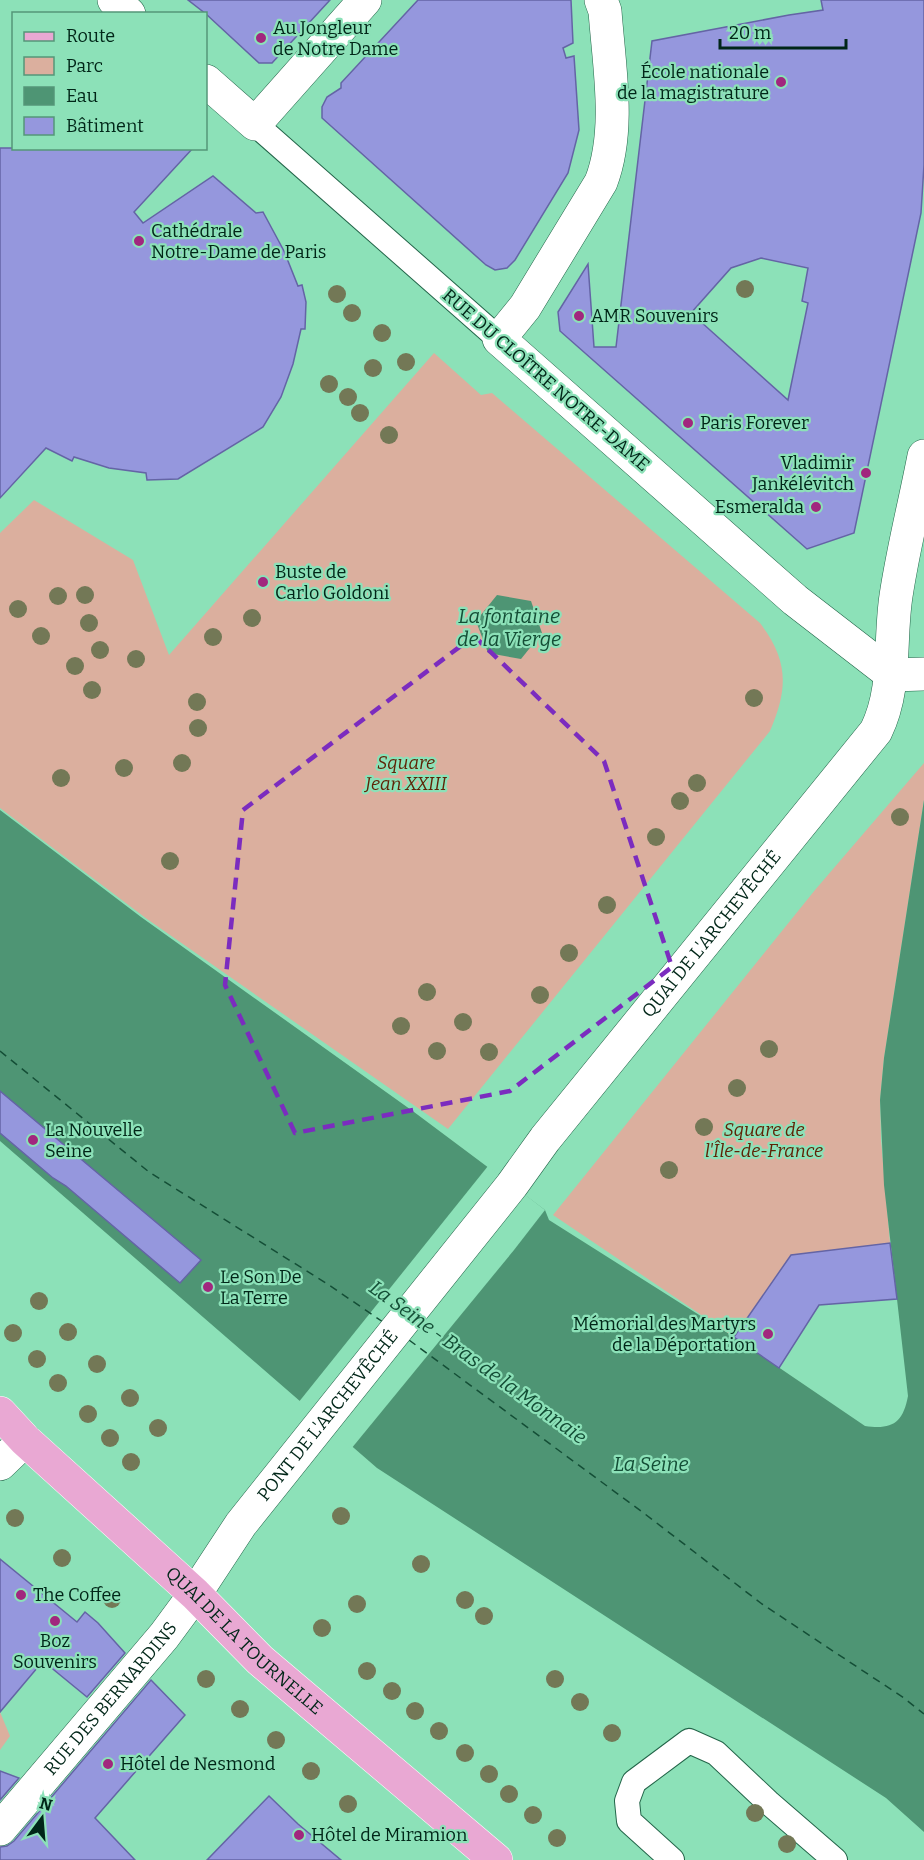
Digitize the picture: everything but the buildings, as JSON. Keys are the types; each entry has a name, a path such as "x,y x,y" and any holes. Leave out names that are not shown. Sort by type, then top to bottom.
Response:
{"main road":[{"name":"QUAI DE LA TOURNELLE","path":"0,1413 25,1440 195,1594 260,1660 496,1860"}],"street":[{"path":"114,0 127,12"},
{"path":"255,124 365,0"},
{"path":"499,339 525,307 601,182 606,169 612,123 605,11 601,0"},
{"name":"RUE DU CLOÎTRE NOTRE-DAME","path":"207,82 255,124"},
{"name":"RUE DU CLOÎTRE NOTRE-DAME","path":"499,339 795,600 892,675"},
{"name":"QUAI DE L'ARCHEVÊCHÉ","path":"512,1185 545,1139 876,731 884,716 892,675 896,597 924,456"},
{"path":"892,675 924,674"},
{"name":"PONT DE L'ARCHEVÊCHÉ","path":"195,1594 243,1523 512,1185"},
{"path":"0,1464 25,1440"},
{"name":"RUE DES BERNARDINS","path":"0,1829 164,1636 195,1594"}],"lane":[{"name":"RUE DU CLOÎTRE NOTRE-DAME","path":"255,124 499,339"},
{"path":"672,1860 629,1821 627,1801 634,1782 689,1741 716,1752 768,1802 836,1860"}],"highlighted area":[{"path":"474,636 604,761 672,967 510,1091 295,1133 225,985 243,810"}],"green space":[{"name":"Square Jean XXIII","path":"434,353 481,395 492,393 760,623 776,650 783,676 780,702 770,731 448,1129 147,919 0,808 0,533 34,500 133,560 169,655"},
{"name":"Square de l'Île-de-France","path":"924,763 924,800 884,1058 880,1100 890,1243 791,1255 734,1337 553,1215 815,890"},
{"path":"0,1712 10,1736 0,1750"}],"water":[{"name":"La fontaine de la Vierge","path":"497,595 531,601 542,633 521,659 488,653 476,621"},
{"name":"La Seine","path":"924,800 924,1832 886,1798 377,1468 0,1141 0,810 141,917 414,1112 545,1210 549,1220 734,1337 865,1426 882,1427 895,1423 903,1413 908,1396 884,1185 880,1100 884,1058"}],"pier":[{"path":"488,1166 545,1210 351,1449 298,1403"}],"ferry route":[{"path":"0,1051 149,1172 329,1285 383,1322"},
{"path":"409,1340 645,1514 762,1604 904,1698 924,1714"}],"place":[{"name":"Au Jongleur de Notre Dame","path":"261,38"},
{"name":"École nationale de la magistrature","path":"781,82"},
{"name":"Cathédrale Notre-Dame de Paris","path":"139,241"},
{"name":"AMR Souvenirs","path":"579,316"},
{"name":"Paris Forever","path":"688,423"},
{"name":"Vladimir Jankélévitch","path":"866,473"},
{"name":"Esmeralda","path":"816,507"},
{"name":"Buste de Carlo Goldoni","path":"263,582"},
{"name":"La Nouvelle Seine","path":"33,1140"},
{"name":"Le Son De La Terre","path":"208,1287"},
{"name":"Mémorial des Martyrs de la Déportation","path":"768,1334"},
{"name":"The Coffee","path":"21,1595"},
{"name":"Boz Souvenirs","path":"55,1621"},
{"name":"Hôtel de Nesmond","path":"108,1764"},
{"name":"Hôtel de Miramion","path":"299,1835"}],"water label":[{"name":"La Seine - Bras de la Monnaie","path":"478,1362"}]}
